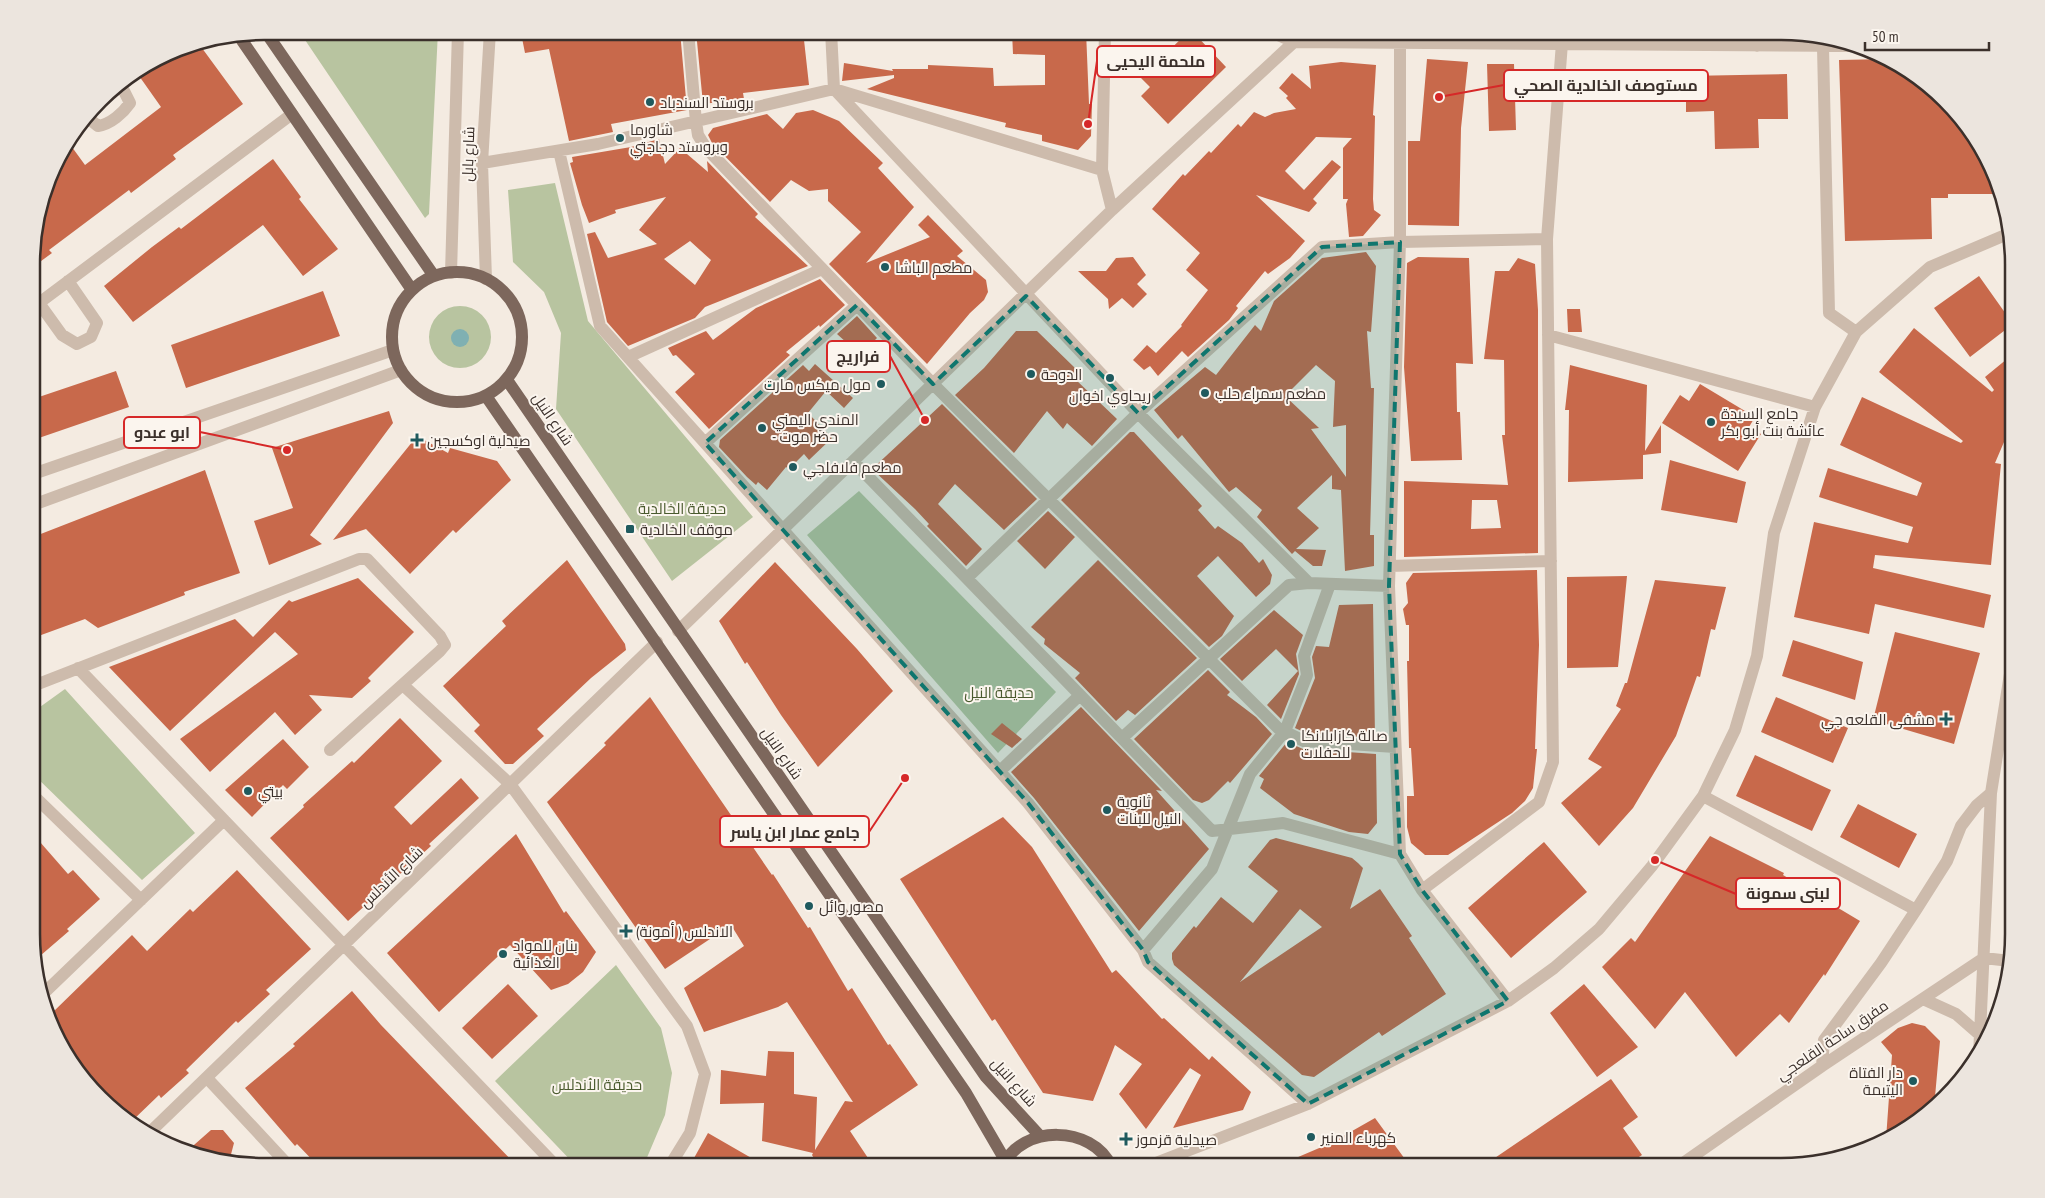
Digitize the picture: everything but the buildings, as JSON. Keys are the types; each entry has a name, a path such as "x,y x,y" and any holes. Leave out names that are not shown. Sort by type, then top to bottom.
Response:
{"main road":[{"path":"271,40 434,276"},
{"path":"242,41 412,290"},
{"path":"461,272 486,279 509,298 519,317 522,336 520,356 507,380 486,396 462,402 440,400 419,390 401,370 393,350 392,327 398,310 412,290 434,276 451,273 461,272"},
{"name":"شارع النيل","path":"507,380 986,1077 1040,1136"},
{"path":"486,396 657,642 970,1100 1001,1158"},
{"path":"1009,1158 1025,1142 1040,1136 1070,1135 1092,1145 1104,1158"}],"street":[{"path":"451,273 458,40"},
{"name":"شارع بابل","path":"486,279 482,164 489,40"},
{"path":"689,40 698,135 706,148 933,384 1279,729 1304,741 1395,747"},
{"path":"831,40 834,89 1026,296 1138,413 1309,583"},
{"path":"1105,40 1102,170 1112,210"},
{"path":"1289,40 1294,42 1329,40"},
{"path":"1400,40 1400,242 1389,586 1400,854 1422,890 1508,1001"},
{"path":"1493,40 1562,43 1834,47"},
{"path":"1757,40 1757,46"},
{"path":"678,630 1026,296 1112,210 1294,42"},
{"path":"1422,890 1539,802 1553,762 1547,239 1562,43"},
{"path":"1823,47 1829,313 1856,332"},
{"path":"91,121 98,126 106,125 126,109 130,103 124,89"},
{"path":"482,164 560,151 696,122 834,89 1102,170"},
{"path":"40,302 292,114"},
{"path":"560,151 600,326 1028,803 1143,950 1148,962 1308,1104"},
{"path":"1169,1158 1308,1104 1508,1001 1554,968 1599,929 1652,866 1703,796 1735,730 1757,656 1774,533 1815,407 1856,332 1930,267 2003,236"},
{"path":"967,578 1138,413 1322,247 1400,242 1547,239"},
{"path":"628,357 822,269"},
{"path":"40,304 62,336 77,344 91,337 97,323 68,281"},
{"path":"705,443 857,305"},
{"path":"1548,335 1815,407"},
{"path":"40,472 393,350"},
{"path":"40,502 401,370"},
{"path":"853,460 1212,831 1283,823 1400,854"},
{"path":"40,683 360,559 367,559 440,636 445,645 330,750"},
{"path":"1390,566 1551,561"},
{"path":"1122,738 1289,585 1309,583 1389,586"},
{"path":"1143,950 1212,869 1250,774 1285,732 1307,675 1304,656 1330,584"},
{"name":"شارع الأندلس","path":"154,1129 657,642"},
{"path":"78,668 548,1158"},
{"path":"403,685 510,784 687,1026 706,1074 690,1133 675,1158"},
{"path":"1000,771 1080,695"},
{"path":"1980,1035 1991,793 2005,705"},
{"path":"1822,1066 1824,1040 1881,963 1916,910 1947,861 1961,826 1977,805 1991,793"},
{"path":"1703,796 1916,910"},
{"path":"40,802 141,900"},
{"path":"47,990 224,820"},
{"path":"1984,958 2004,960"},
{"name":"مفرق ساحة القلعجي","path":"1690,1158 1822,1066 1984,958"},
{"path":"1923,999 1956,1014 1980,1035"},
{"path":"207,1078 282,1158"}],"highlighted area":[{"path":"1400,242 1389,586 1400,854 1422,890 1508,1001 1308,1104 1148,962 1143,950 1028,803 705,443 857,305 933,384 1026,296 1138,413 1322,247"}],"green space":[{"path":"305,40 438,40 429,214 425,218"},
{"path":"1400,40 1757,40 1757,46 1400,42"},
{"name":"حديقة الخالدية","path":"555,183 588,321 753,517 672,581 556,409 561,333 544,292 513,262 508,190"},
{"path":"460,306 477,311 482,315 486,320 491,337 486,354 482,359 477,363 460,368 443,363 438,359 434,354 429,337 434,320 438,315 443,311"},
{"name":"حديقة النيل","path":"859,491 1056,692 998,753 807,535"},
{"path":"65,689 195,833 142,880 40,781 40,707"},
{"name":"حديقة الأندلس","path":"616,965 661,1028 672,1073 665,1115 647,1158 568,1158 495,1081"}],"water":[{"path":"456,329 464,329 469,334 467,345 456,347 451,342 451,334"}],"place":[{"name":"مستوصف الخالدية الصحي","path":"1439,97"},
{"name":"بروستد السندباد","path":"650,102"},
{"name":"ملحمة اليحيى","path":"1088,124"},
{"name":"شاورما وبروستد دجاجتي","path":"620,138"},
{"name":"مطعم الباشا","path":"885,267"},
{"name":"الدوحة","path":"1031,374"},
{"name":"ريحاوي اخوان","path":"1110,378"},
{"name":"مول ميكس مارت","path":"881,384"},
{"name":"مطعم سمراء حلب","path":"1205,393"},
{"name":"فراريج","path":"925,420"},
{"name":"جامع السيدة عائشة بنت أبو بكر","path":"1711,422"},
{"name":"المندي اليمني - حضر موت","path":"762,428"},
{"name":"صيدلية اوكسجين","path":"417,440"},
{"name":"ابو عبدو","path":"287,450"},
{"name":"مطعم فلافلجي","path":"793,467"},
{"name":"موقف الخالدية","path":"630,529"},
{"name":"مشفى القلعه جي","path":"1946,719"},
{"name":"صالة كازابلانكا للحفلات","path":"1291,744"},
{"name":"جامع عمار ابن ياسر","path":"905,778"},
{"name":"بيتي","path":"248,791"},
{"name":"ثانوية النيل للبنات","path":"1107,810"},
{"name":"لبنى سمونة","path":"1655,860"},
{"name":"مصور وائل","path":"809,906"},
{"name":"الاندلس ( أمونة)","path":"626,931"},
{"name":"بنان للمواد الغذائية","path":"503,954"},
{"name":"دار الفتاة اليتيمة","path":"1913,1081"},
{"name":"كهرباء المنير","path":"1311,1137"},
{"name":"صيدلية قزموز","path":"1126,1139"}]}
